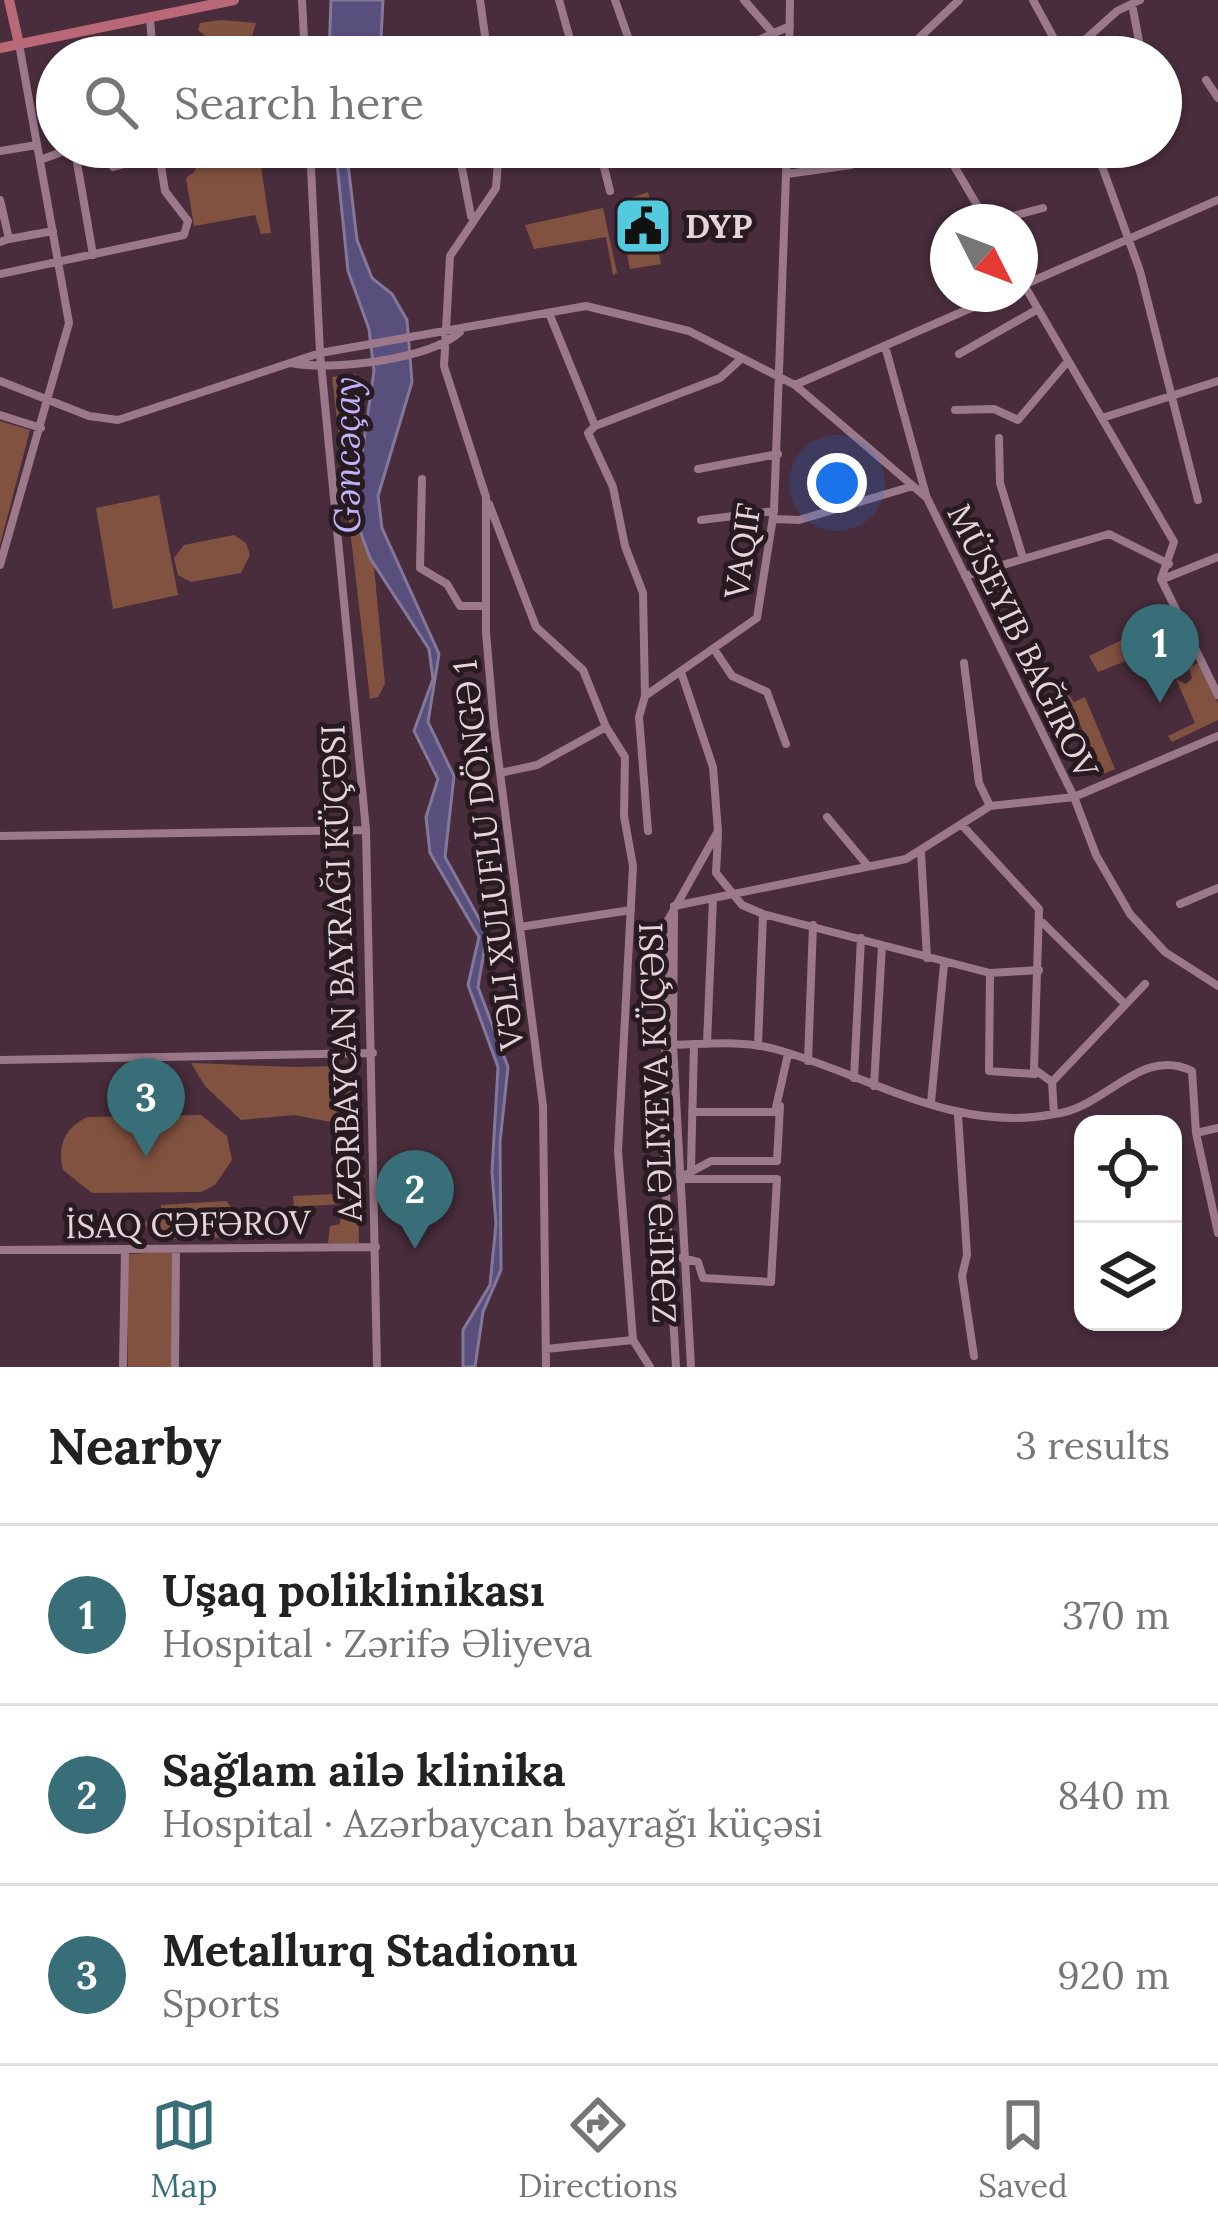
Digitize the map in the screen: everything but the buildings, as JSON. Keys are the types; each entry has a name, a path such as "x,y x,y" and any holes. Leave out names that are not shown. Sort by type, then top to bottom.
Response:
{"main road":[{"path":"9,0 20,44"},
{"path":"60,36 234,0"},
{"path":"0,48 36,41"}],"street":[{"path":"154,36 155,0"},
{"path":"302,0 304,36"},
{"path":"480,0 485,36"},
{"path":"559,0 569,36"},
{"path":"614,0 627,36"},
{"path":"744,0 772,32"},
{"path":"790,0 790,36"},
{"path":"921,36 959,0"},
{"path":"1033,0 1053,36"},
{"path":"1092,36 1136,2"},
{"path":"1136,2 1140,36"},
{"path":"764,36 790,26"},
{"path":"20,44 36,134"},
{"path":"1206,80 1218,98"},
{"path":"0,151 36,145"},
{"path":"0,565 69,323 41,168"},
{"path":"78,168 93,255"},
{"path":"0,274 186,233 183,211 165,191 161,168"},
{"path":"311,168 320,353 366,830 377,1367"},
{"path":"462,168 472,218"},
{"name":"VƏLI XULUFLU DÖNGƏ 1","path":"497,168 496,188 449,256 445,377 486,497 486,606 500,773 543,1106 546,1367"},
{"path":"604,168 610,191"},
{"name":"VAQIF","path":"645,696 757,618 774,515 783,378 787,168"},
{"path":"787,174 830,168"},
{"path":"956,168 978,204"},
{"path":"1103,168 1130,239 1198,500"},
{"path":"1038,276 1218,200"},
{"path":"0,203 4,240 52,231"},
{"path":"1038,209 1043,208"},
{"path":"0,381 89,416 118,420 320,353 447,328 462,331 593,308 689,331 783,378 927,498"},
{"path":"1038,309 1174,542 1161,579"},
{"path":"795,385 963,312"},
{"path":"959,354 1033,312"},
{"path":"549,313 596,426"},
{"path":"289,362 322,369 346,365 447,344 462,331"},
{"path":"885,346 927,498 1074,797 1096,855 1130,914 1165,952 1218,986"},
{"path":"648,831 639,717 645,696 643,593 625,545 613,487 595,458 588,433 720,378 742,358"},
{"path":"955,410 994,409 1018,420 1068,361"},
{"path":"1102,418 1218,381"},
{"path":"0,416 41,428"},
{"path":"1000,439 1000,483 1024,558"},
{"path":"698,469 778,454"},
{"path":"422,479 420,568 447,584 460,606 486,606"},
{"path":"701,520 774,515 799,520 913,486"},
{"path":"486,497 536,627 583,670 606,727 626,757 631,910 618,1151 633,1340 650,1367"},
{"path":"965,576 1109,534 1169,563"},
{"path":"1161,579 1218,557"},
{"path":"1161,579 1218,695"},
{"path":"714,649 739,681 766,692 785,744"},
{"path":"964,663 979,783 990,806"},
{"path":"681,672 713,767 716,873 730,894 763,914 944,964 990,974 1039,970"},
{"path":"500,773 537,765 606,727"},
{"path":"674,906 922,852 990,806 1074,797 1218,736"},
{"path":"827,817 868,866"},
{"path":"962,825 1039,908 1035,1074"},
{"path":"0,836 366,830"},
{"path":"674,906 718,831"},
{"path":"922,852 927,958"},
{"path":"1180,904 1218,887"},
{"path":"707,1043 713,898"},
{"name":"ZƏRIFƏ ƏLIYEVA KÜÇƏSI","path":"674,906 667,922 667,1259 676,1367"},
{"path":"520,927 631,910"},
{"path":"758,1046 763,914"},
{"path":"1042,922 1126,1004"},
{"path":"808,1061 814,925"},
{"path":"854,1078 861,938"},
{"path":"874,1086 882,944"},
{"path":"932,1103 944,964"},
{"path":"990,974 989,1072 1035,1074 1052,1082"},
{"path":"1054,1114 1052,1082 1144,984"},
{"path":"691,1168 694,1044"},
{"path":"668,1045 758,1046 958,1114 1076,1112 1149,1065 1175,1063 1192,1071 1196,1132 1218,1228"},
{"name":"ZƏRIFƏ ƏLIYEVA KÜÇƏSI","path":"668,1045 691,1367"},
{"path":"0,1060 373,1053"},
{"path":"678,1179 711,1161 777,1161 788,1054"},
{"path":"692,1112 766,1114 780,1106"},
{"path":"958,1114 967,1255 962,1276 974,1356"},
{"path":"1196,1132 1218,1128"},
{"path":"678,1179 777,1179 771,1282 703,1278 695,1258 682,1258"},
{"name":"İSAQ CƏFƏROV","path":"0,1250 376,1247"},
{"path":"123,1367 125,1249"},
{"path":"175,1367 176,1249"},
{"path":"546,1349 633,1340"}],"shaded area":[{"path":"331,0 383,0 381,36 330,36"},
{"path":"200,23 256,23 252,36 206,36 198,30"},
{"path":"261,168 271,233 261,234 255,215 194,226 186,178 195,171"},
{"path":"338,168 348,168 357,240 372,278 392,294 407,320 412,382 378,496 382,528 439,654 428,722 454,776 445,857 487,933 478,987 508,1067 500,1142 501,1270 483,1312 475,1367 463,1367 463,1330 490,1285 496,1224 492,1172 498,1067 468,985 479,937 430,853 426,817 438,779 414,731 433,679 429,649 370,558 359,528 358,482 374,371 369,329 348,271"},
{"path":"648,192 661,264 630,269 617,203"},
{"path":"603,208 617,273 613,275 606,237 534,249 525,225"},
{"path":"356,374 385,684 378,697 370,699 332,377"},
{"path":"0,421 30,430 0,545"},
{"path":"159,495 178,595 113,609 96,508"},
{"path":"234,535 246,543 250,555 241,573 191,582 178,575 174,558 184,545"},
{"path":"1177,627 1182,639 1098,672 1089,656 1136,633 1140,644"},
{"path":"1200,662 1218,703 1218,720 1172,742 1168,736 1195,723 1176,679 1186,684 1192,678 1189,668"},
{"path":"1068,694 1074,702 1085,697 1115,769 1103,774 1070,703 1052,716 1065,738 1058,741 1040,704"},
{"path":"191,1063 343,1065 355,1076 360,1130 352,1134 347,1125 294,1115 241,1120 205,1086"},
{"path":"201,1115 227,1136 232,1160 215,1185 201,1192 92,1193 63,1170 65,1138 88,1117"},
{"path":"358,1193 359,1243 328,1243 330,1226 340,1224 342,1204 294,1207 293,1196"},
{"path":"226,1201 238,1214 242,1237 163,1239 140,1223 161,1218 161,1205"},
{"path":"172,1252 172,1367 128,1367 128,1254"}],"place":[{"name":"DYP","path":"643,226"},
{"name":"Uşaq poliklinikası","path":"1160,703"},
{"name":"Metallurq Stadionu","path":"146,1157"},
{"name":"Sağlam ailə klinika","path":"415,1249"}],"water label":[{"name":"Gəncəçay","path":"347,455"}]}
